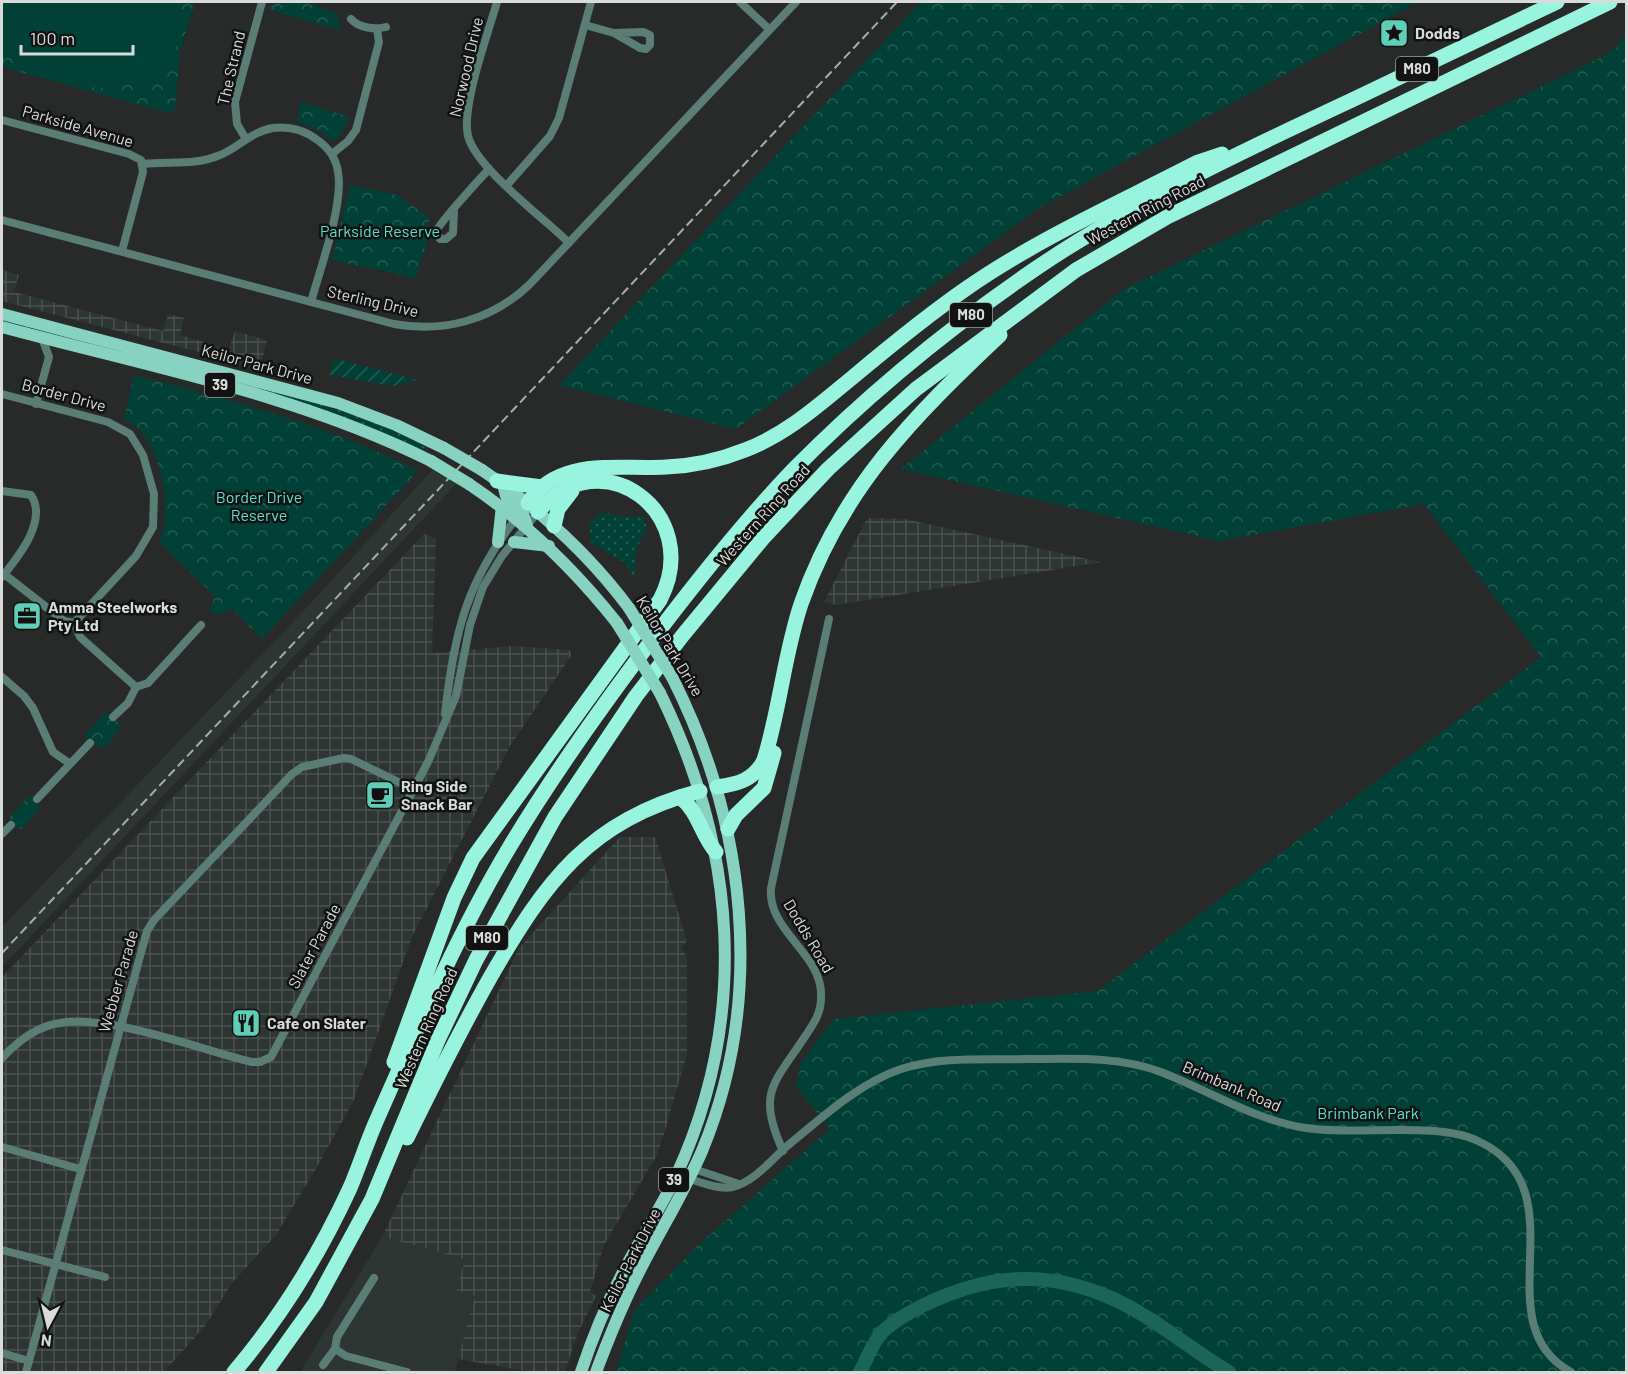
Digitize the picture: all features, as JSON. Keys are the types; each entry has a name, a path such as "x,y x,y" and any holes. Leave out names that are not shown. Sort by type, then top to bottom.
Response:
{"highway":[{"name":"Western Ring Road","path":"234,1372 278,1312 330,1227 351,1187 373,1128 435,992 509,848 560,766 626,674 714,558 770,495 822,442 870,398 974,313 1083,238 1276,134 1557,2"},
{"name":"Western Ring Road","path":"266,1372 316,1302 372,1199 438,1040 495,922 555,817 636,696 757,545 828,469 916,389 1076,270 1167,217 1610,2"},
{"path":"526,511 542,487 558,476 584,469 687,465 729,456 765,442 801,420 912,329 996,268 1198,162 1276,134"},
{"path":"717,787 743,782 760,768 767,750 795,624 812,575 839,518 861,483 890,446 924,410 1046,292"},
{"path":"373,1128 406,1023 454,898 473,858 660,600 667,585 672,561 671,545 666,528 653,507 640,494 617,484 600,482 581,484 560,492 526,511"},
{"path":"500,483 542,487"},
{"path":"554,526 561,504 581,484"},
{"path":"728,828 734,817 760,795 768,781 777,737 785,670"},
{"path":"372,1199 407,1139 466,1019 533,905 568,864 607,832 647,810 700,791"},
{"path":"680,797 691,807 706,841 716,852"}],"main road":[{"name":"Keilor Park Drive","path":"2,314 338,403 396,425 444,448 500,483 526,511 527,526 578,575 617,623 660,693 682,741 700,791 716,852 726,940 721,1020 704,1101 676,1175 609,1299 581,1372"},
{"name":"Keilor Park Drive","path":"2,327 310,411 366,431 431,462 502,506 526,511 554,526 594,566 629,608 672,677 695,723 728,828 740,925 738,993 730,1053 719,1102 692,1174 628,1295 596,1372"},
{"path":"498,542 502,506"},
{"path":"514,542 549,546"},
{"path":"700,791 717,787"},
{"path":"676,1175 692,1174"}],"street":[{"name":"The Strand","path":"246,139 237,124 235,102 262,2"},
{"name":"Norwood Drive","path":"497,2 467,122 472,147 489,169 569,243"},
{"path":"507,185 550,136 559,118 591,2"},
{"path":"740,2 769,29"},
{"name":"Sterling Drive","path":"2,220 403,326 435,327 459,324 483,316 511,300 569,243 795,2"},
{"path":"311,302 337,202 338,172 332,153 348,141 356,130 382,28 355,23 351,20"},
{"path":"585,25 614,33"},
{"name":"Parkside Avenue","path":"2,120 129,154 141,160 143,164 122,251"},
{"name":"Parkside Avenue","path":"143,164 195,163 221,155 261,131 286,128 311,135 332,153"},
{"path":"454,211 489,169"},
{"path":"36,404 49,357 42,338"},
{"path":"49,357 66,344"},
{"name":"Border Drive","path":"2,394 108,422 130,434 143,455 154,494 154,520 146,541 136,556 74,623"},
{"path":"2,491 31,495 36,508 27,543 3,576 64,621 74,623 80,637 136,687"},
{"name":"Slater Parade","path":"2,1058 37,1030 58,1023 87,1022 120,1027 252,1062 260,1062 271,1057 428,762 456,696 468,632 479,596 497,562 527,526 526,511"},
{"name":"Slater Parade","path":"445,720 463,613 477,577 498,542 526,511"},
{"name":"Dodds Road","path":"783,1150 770,1120 769,1101 777,1081 817,1020 821,989 813,965 779,920 771,894 829,619"},
{"path":"113,717 128,703 136,687 148,683 201,625"},
{"path":"2,677 24,696 33,708 53,752 69,763"},
{"path":"37,799 90,743"},
{"name":"Webber Parade","path":"26,1372 80,1169 150,925 297,769 351,759 413,789"},
{"path":"2,834 11,825"},
{"name":"Brimbank Road","path":"692,1174 726,1188 746,1182 858,1091 883,1076 917,1065 966,1060 1117,1061 1159,1072 1250,1113 1288,1125 1330,1131 1443,1132 1466,1136 1482,1143 1503,1159 1523,1189 1532,1226 1529,1291 1533,1325 1546,1352 1571,1372"},
{"path":"2,1147 80,1169"},
{"path":"2,1250 105,1277"},
{"path":"323,1365 335,1349 337,1337 374,1278"},
{"path":"335,1349 345,1356 407,1372"},
{"path":"2,1353 29,1360"}],"shaded area":[{"path":"2,270 19,275 14,292 163,331 168,314 184,318 180,335 229,349 235,331 267,340 260,368 2,301"},
{"path":"434,468 458,482 2,967 2,927 310,604"},
{"path":"870,518 905,519 1101,562 836,605 824,602 865,522"},
{"path":"424,534 436,538 432,653 513,646 570,650 571,656 510,746 412,937 354,1100 276,1235 233,1282 205,1326 164,1372 2,1372 2,977"},
{"path":"620,837 655,837 687,941 681,947 687,957 687,1054 666,1127 657,1155 604,1245 590,1292 596,1296 578,1333 565,1372 531,1372 458,1359 475,1296 456,1290 465,1259 382,1237 519,948"},
{"path":"382,1237 465,1258 456,1290 475,1295 455,1372 300,1372"}],"green space":[{"path":"2,2 195,2 180,52 175,110 166,112 2,67"},
{"path":"2,2 177,2 179,37 167,63 144,79 115,87 83,86 51,77 23,61 3,38"},
{"path":"280,2 303,2 338,14 340,30 266,9"},
{"path":"921,2 1418,2 1039,208 736,429 559,385"},
{"name":"Brimbank Park","path":"1626,32 1626,1372 616,1372 634,1311 698,1245 830,1129 796,1086 801,1063 834,1019 1098,991 1541,657 1424,504 1219,541 901,469 1124,289 1600,58 1616,48"},
{"path":"301,101 349,117 339,137 332,141 322,132 297,121"},
{"name":"Parkside Reserve","path":"350,185 397,195 430,218 426,227 428,237 416,278 332,260"},
{"path":"2,318 315,401 393,428 425,447 422,452 370,429 2,323"},
{"path":"334,358 417,380 393,386 329,375"},
{"name":"Border Drive Reserve","path":"134,375 279,415 349,440 418,471 262,639 232,609 215,615 210,611 215,596 159,542 165,517 160,471 150,443 143,433 124,419"},
{"path":"602,512 624,517 644,516 647,528 636,549 635,579 625,563 590,542 590,523"},
{"path":"106,712 122,726 105,748 90,743 84,736"},
{"path":"29,796 37,799 39,810 21,829 11,825 10,816"}],"waterway":[{"path":"860,1372 879,1336 906,1314 970,1287 1015,1279 1061,1282 1109,1297 1141,1313 1229,1372"}],"railway":[{"path":"2,953 897,2"}],"place":[{"name":"Dodds","path":"1394,33"},
{"name":"Amma Steelworks Pty Ltd","path":"27,616"},
{"name":"Ring Side Snack Bar","path":"380,795"},
{"name":"Cafe on Slater","path":"246,1023"}]}
